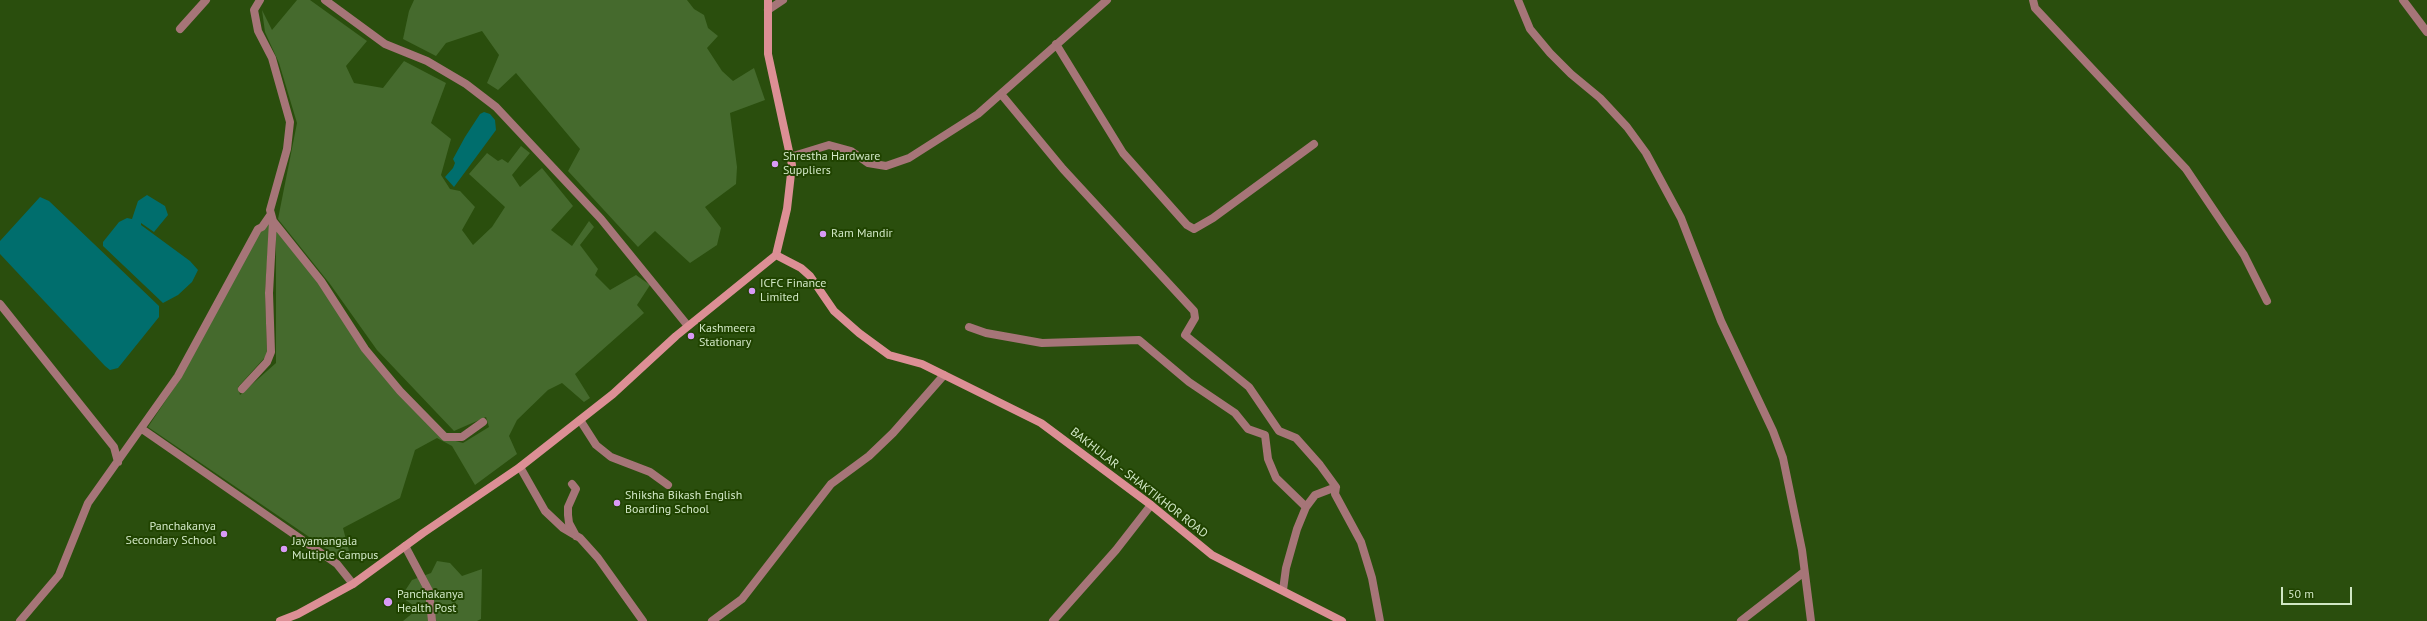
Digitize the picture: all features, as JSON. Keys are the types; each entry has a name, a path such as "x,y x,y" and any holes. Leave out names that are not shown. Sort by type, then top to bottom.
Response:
{"street":[{"path":"180,29 206,0"},
{"path":"242,389 267,362 271,352 270,286 272,217 270,210 286,149 290,122 272,58 258,31 254,10 260,0"},
{"path":"325,0 385,44 433,65 466,84 496,107 601,219 688,326"},
{"path":"280,621 298,614 353,584 404,546 520,467 613,394 688,326 776,255 787,209 792,165 768,54 768,0"},
{"path":"768,10 783,0"},
{"path":"790,157 829,145 851,151 868,163 886,166 909,158 978,114 1107,0"},
{"path":"1518,0 1530,29 1550,53 1571,74 1600,98 1627,127 1649,160 1677,211 1721,321 1773,431 1783,458 1802,550 1811,621"},
{"path":"2033,0 2035,8 2186,169 2244,255 2268,301"},
{"path":"2402,0 2427,32"},
{"path":"1056,44 1123,153 1187,225 1194,228 1213,218 1314,144"},
{"path":"1002,94 1063,169 1194,311 1195,318 1185,335 1249,387 1279,431 1296,438 1336,487 1335,494 1361,542 1372,578 1380,621"},
{"path":"272,217 321,282 365,349 400,391 444,437 462,437 483,422"},
{"path":"20,621 59,575 88,503 178,376 258,229 272,217"},
{"name":"BAKHULAR - SHAKTIKHOR ROAD","path":"776,255 793,263 810,276 824,300 859,334 889,355 922,364 1041,423 1151,505 1212,555 1342,621"},
{"path":"0,304 114,447 118,462"},
{"path":"969,327 986,333 1042,343 1139,340 1189,382 1235,413 1248,429 1266,436 1268,459 1276,478 1306,507"},
{"path":"712,621 742,599 831,484 869,456 893,433 944,375"},
{"path":"580,420 596,445 611,457 650,472 668,485"},
{"path":"142,428 337,564 353,584"},
{"path":"520,467 545,511 563,528 576,536 598,558 643,621"},
{"path":"572,484 576,489 568,507 568,515 569,523 576,536"},
{"path":"1283,590 1286,568 1296,530 1306,507 1314,495 1336,487"},
{"path":"1053,621 1151,505"},
{"path":"404,546 429,591 432,621"},
{"path":"1741,621 1804,572"}],"green space":[{"path":"297,0 310,0 367,41 346,66 354,83 383,88 404,61 446,83 431,123 451,139 441,175 450,189 460,191 475,207 462,230 473,245 492,227 505,207 469,174 487,153 498,161 502,159 508,163 521,146 530,153 512,175 520,187 542,168 573,206 551,230 572,246 589,221 594,227 580,245 598,269 595,275 610,290 636,275 650,285 637,305 644,313 575,374 590,398 584,402 562,383 548,390 517,420 509,436 517,454 475,485 452,446 437,438 415,450 400,498 343,528 349,551 340,558 148,427 178,382 259,232 270,222 265,291 267,355 238,387 240,395 276,363 276,229 318,281 362,351 441,437 463,443 489,427 486,417 454,431 377,350 330,284 278,219 297,123 279,63 265,32 262,10 272,30"},
{"path":"414,0 687,0 694,9 704,15 708,28 718,36 707,48 722,71 733,81 754,68 765,100 730,113 737,167 736,184 705,207 721,228 717,245 690,263 655,231 638,247 568,171 580,149 516,73 498,90 487,83 499,55 482,31 446,43 436,56 403,39 409,11"},
{"path":"437,561 450,563 462,576 482,569 481,619 477,621 403,621 414,612 413,605 401,597 412,580 431,573"}],"water":[{"path":"484,112 490,114 495,120 496,130 454,187 445,177 453,168 455,163 453,159 465,137 480,114"},
{"path":"147,195 165,206 168,215 154,232 141,223 141,225 190,261 198,270 192,282 178,295 163,303 103,246 103,242 119,222 127,218 132,219 138,201"},
{"path":"40,197 49,201 159,306 159,317 118,368 110,370 105,366 0,254 0,241"}],"place":[{"name":"Shrestha Hardware Suppliers","path":"775,164"},
{"name":"Ram Mandir","path":"823,234"},
{"name":"ICFC Finance Limited","path":"752,291"},
{"name":"Kashmeera Stationary","path":"691,336"},
{"name":"Shiksha Bikash English Boarding School","path":"617,503"},
{"name":"Panchakanya Secondary School","path":"224,534"},
{"name":"Jayamangala Multiple Campus","path":"284,549"},
{"name":"Panchakanya Health Post","path":"388,602"}]}
